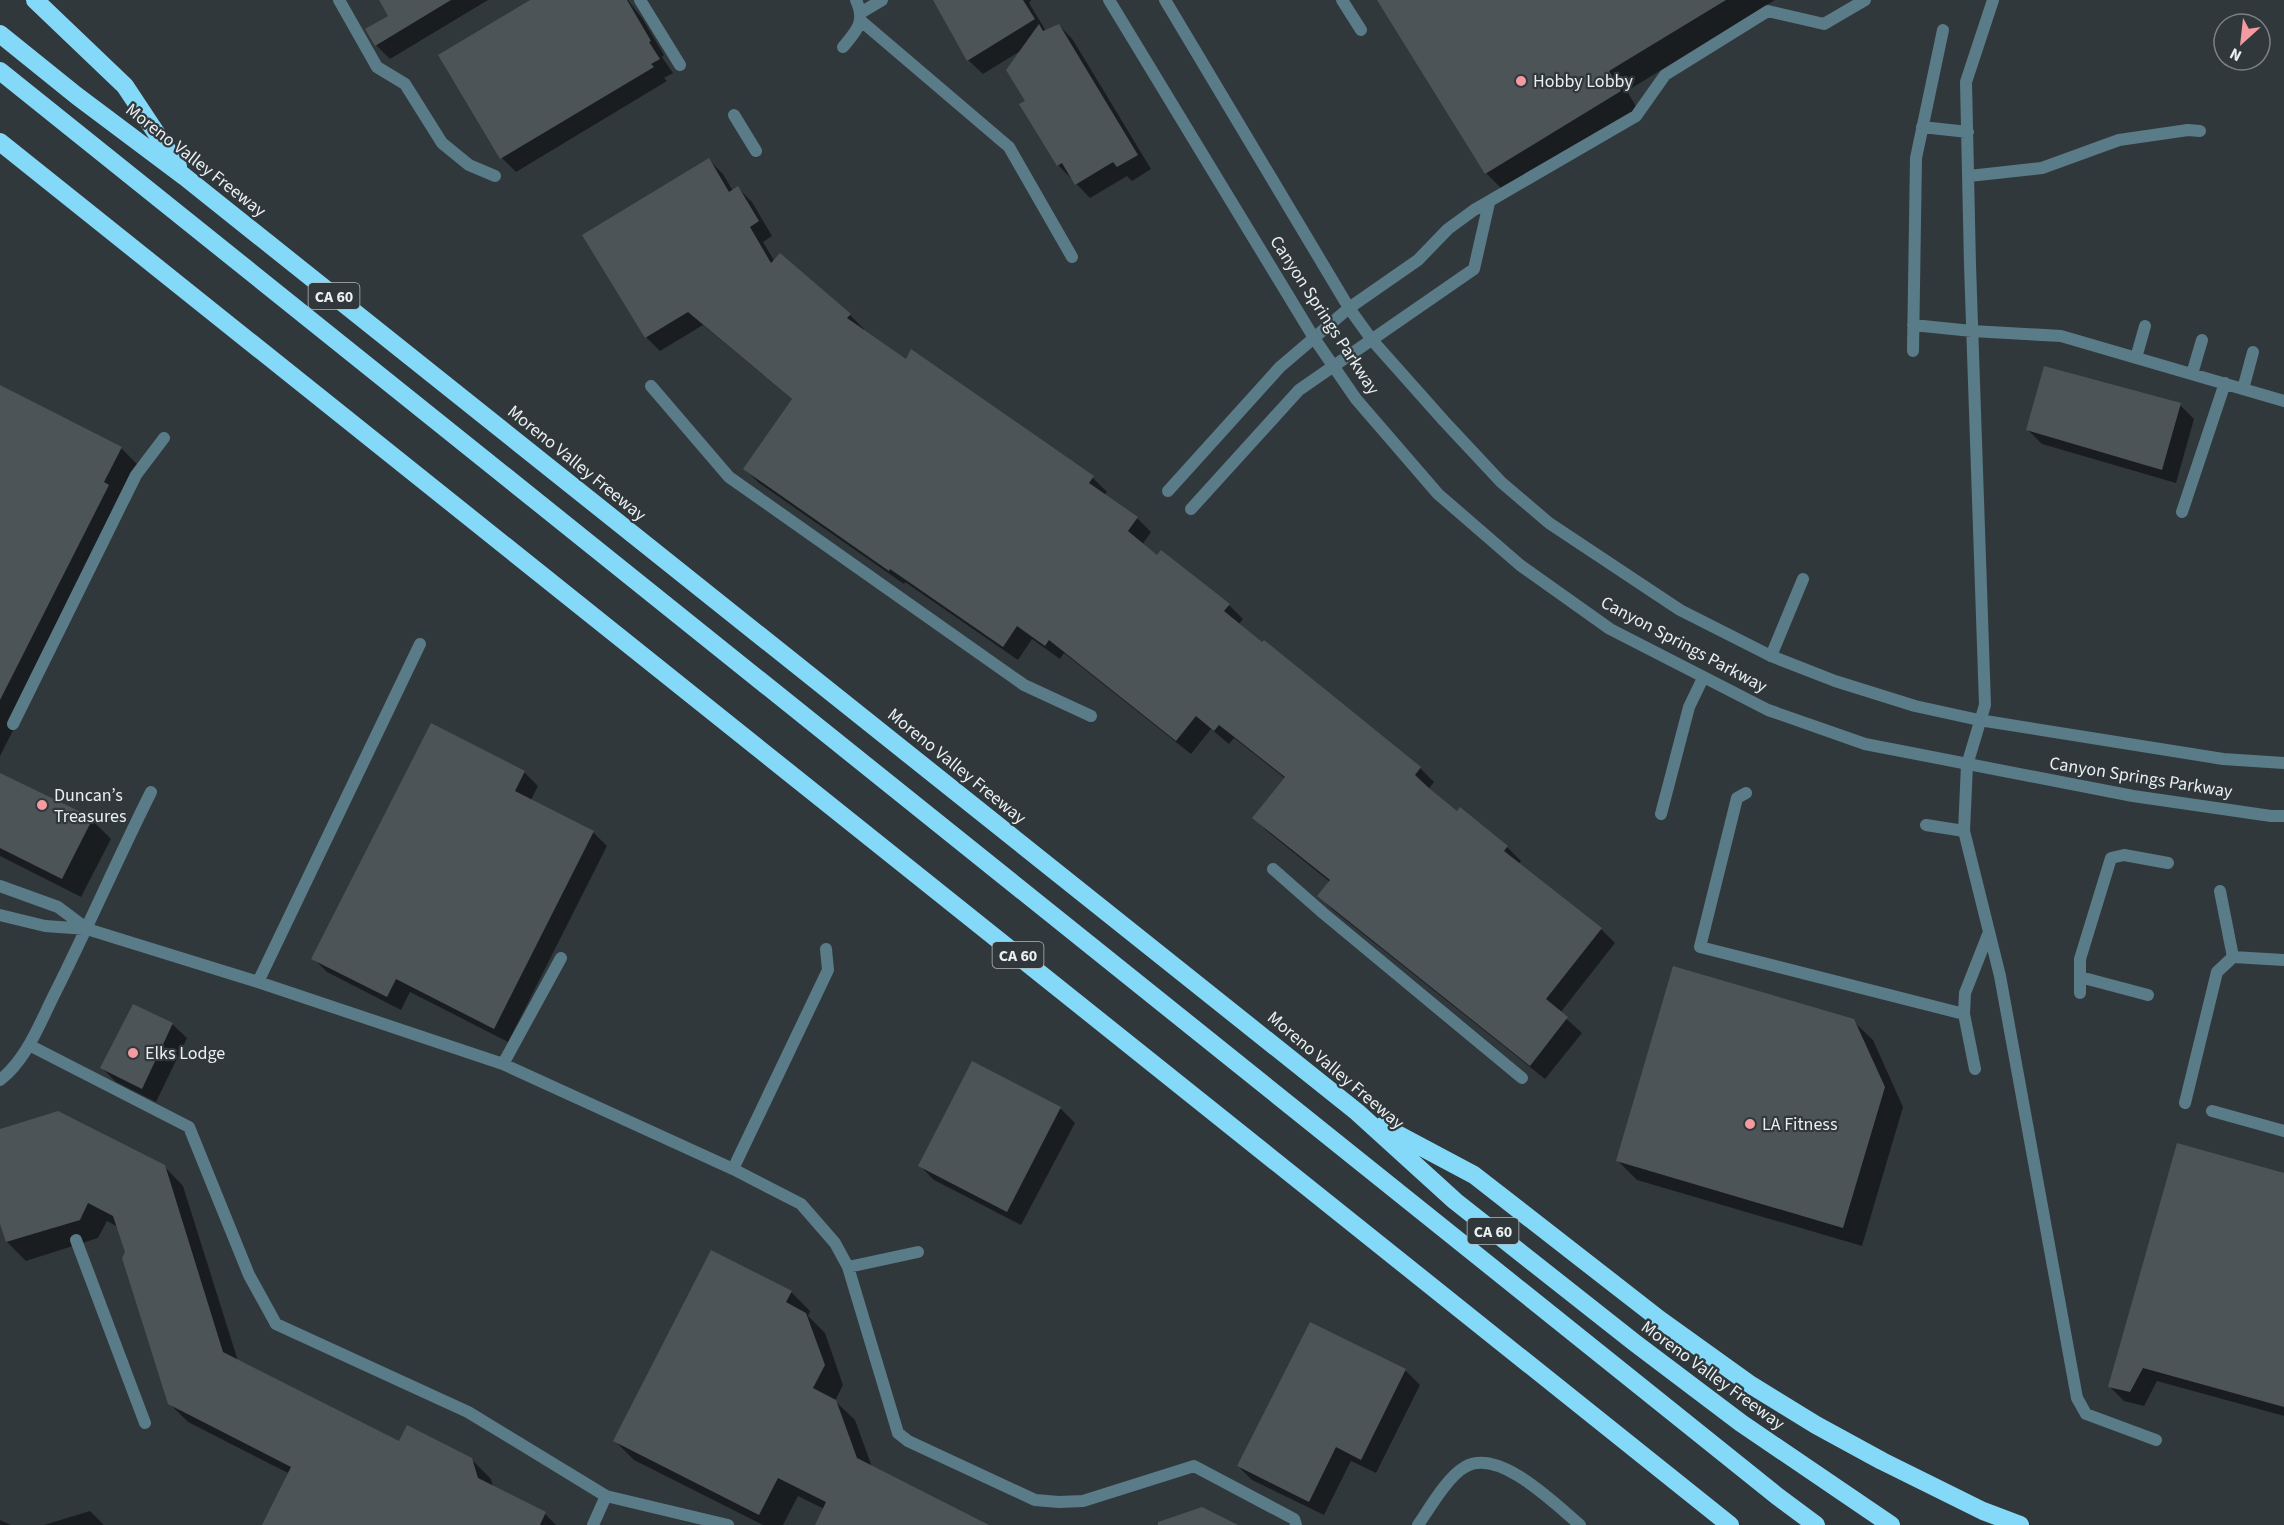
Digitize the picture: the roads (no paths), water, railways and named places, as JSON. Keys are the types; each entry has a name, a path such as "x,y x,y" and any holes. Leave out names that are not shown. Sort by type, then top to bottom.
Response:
{"highway":[{"path":"35,0 125,86 185,177"},
{"name":"Moreno Valley Freeway","path":"0,34 76,96 185,177 1357,1112 1455,1201 1635,1343 1751,1430 1891,1525"},
{"path":"0,71 1816,1525"},
{"name":"CA 60","path":"0,142 1730,1525"},
{"path":"1357,1112 1474,1175 1659,1318 1751,1385 1882,1461 1983,1511 2019,1525"}],"street":[{"path":"339,0 377,67 405,84 442,143 469,165 495,176"},
{"path":"640,0 680,65"},
{"path":"843,47 859,28 861,16 856,0"},
{"path":"861,16 882,0"},
{"name":"Canyon Springs Parkway","path":"1109,0 1314,338 1356,399 1438,494 1520,565 1610,628 1768,710 1865,744 2133,796 2284,816"},
{"name":"Canyon Springs Parkway","path":"1164,0 1349,308 1372,340 1501,482 1549,523 1680,610 1771,656 1835,681 1915,706 1979,720 2223,759 2284,763"},
{"path":"1342,0 1361,30"},
{"path":"1168,491 1280,367 1349,308 1418,260 1448,229 1474,210 1636,116 1665,75 1768,11 1824,24 1865,0"},
{"path":"1993,0 1966,82 1985,705 1967,765 1964,831 2001,976 2077,1398 2086,1414 2156,1440"},
{"path":"861,16 1009,147 1072,257"},
{"path":"1913,351 1916,158 1942,30"},
{"path":"734,116 756,151"},
{"path":"1922,127 1968,132"},
{"path":"1969,176 2042,168 2120,140 2188,130 2200,131"},
{"path":"1191,509 1299,390 1474,269 1489,203"},
{"path":"1913,325 1972,332 2061,336 2284,400"},
{"path":"2136,358 2145,326"},
{"path":"2192,374 2202,340"},
{"path":"2243,389 2253,352"},
{"path":"2182,512 2225,383"},
{"path":"651,386 729,477 1024,685 1091,716"},
{"path":"13,724 136,475 164,438"},
{"path":"1771,656 1803,579"},
{"path":"258,982 420,644"},
{"path":"1661,814 1689,706 1703,678"},
{"path":"0,1080 9,1072 29,1045 87,929 151,792"},
{"path":"1746,793 1737,798 1700,947 1964,1014"},
{"path":"1926,825 1964,831"},
{"path":"2080,993 2080,959 2111,858 2124,855 2168,863"},
{"path":"1273,869 1522,1078"},
{"path":"0,886 58,908 87,929"},
{"path":"2220,891 2233,957"},
{"path":"0,915 45,926 87,929 258,982 503,1064 733,1169 801,1204 835,1243 848,1267 898,1433 908,1442 1035,1500 1050,1502 1083,1501 1194,1466 1294,1519 1296,1525"},
{"path":"1975,1070 1964,1014 1965,993 1989,932"},
{"path":"733,1169 828,970 826,949"},
{"path":"2185,1103 2217,972 2233,957 2284,960"},
{"path":"503,1064 561,958"},
{"path":"2080,977 2148,995"},
{"path":"29,1045 189,1126 249,1275 276,1324 468,1412 606,1496 728,1525"},
{"path":"2212,1111 2284,1131"},
{"path":"76,1239 145,1423"},
{"path":"848,1267 918,1252"},
{"path":"1418,1525 1446,1486 1466,1466 1492,1463 1527,1480 1580,1525"},
{"path":"593,1525 606,1496"}],"place":[{"name":"Hobby Lobby","path":"1521,81"},
{"name":"Duncan’s Treasures","path":"42,805"},
{"name":"Elks Lodge","path":"133,1053"},
{"name":"LA Fitness","path":"1750,1124"}]}
